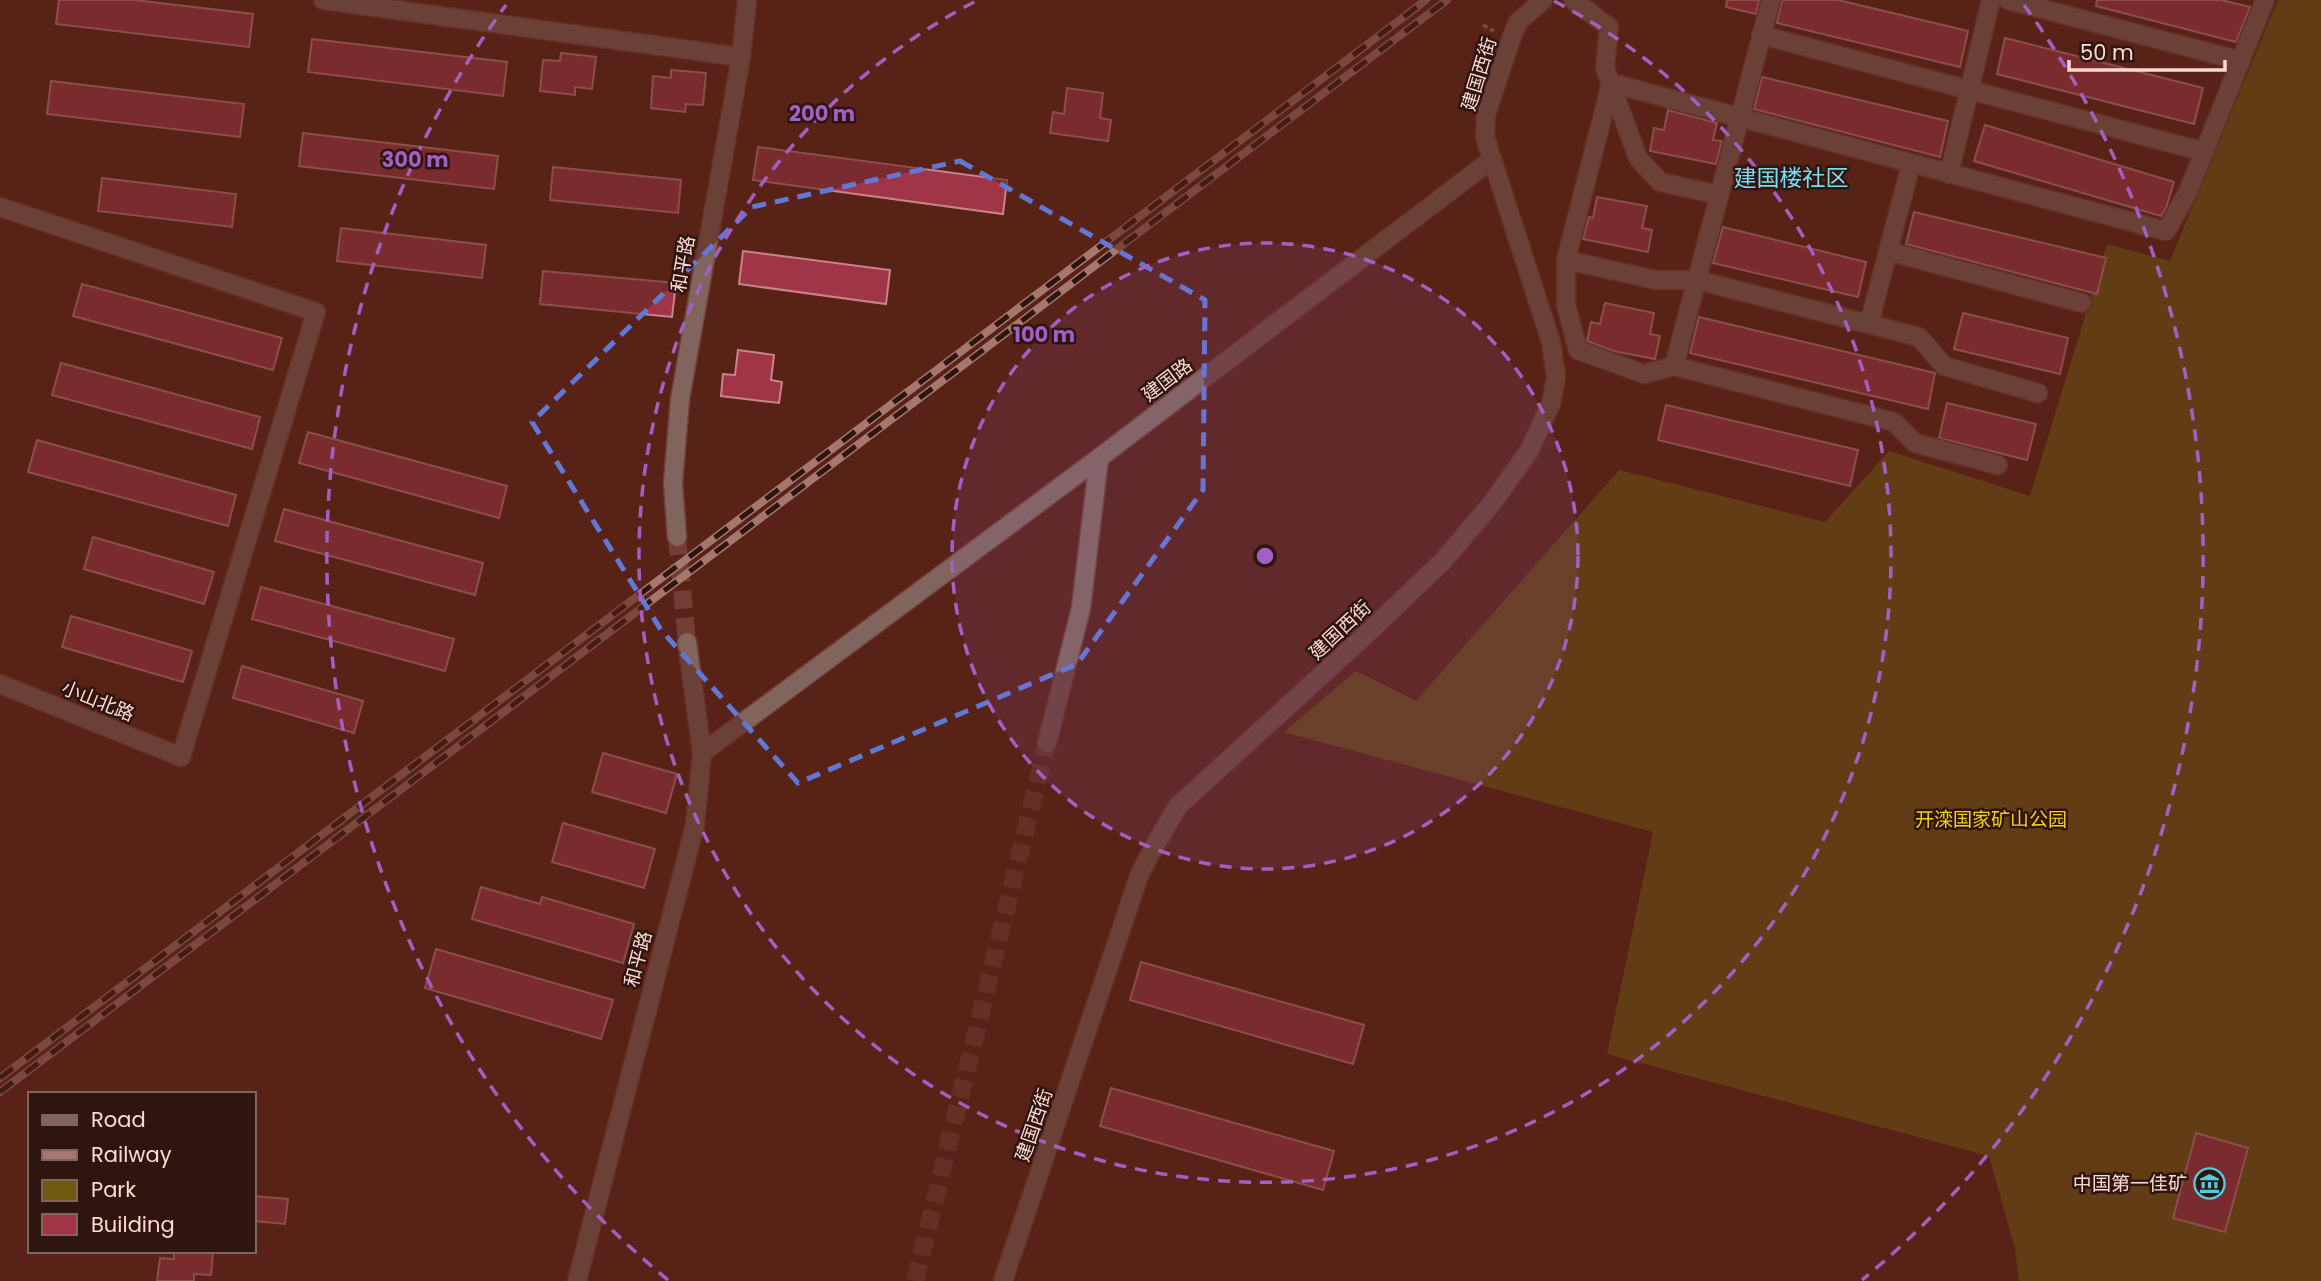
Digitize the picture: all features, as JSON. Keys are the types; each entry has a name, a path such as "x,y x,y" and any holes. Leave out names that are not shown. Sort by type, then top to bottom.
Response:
{"street":[{"path":"323,0 741,57"},
{"name":"和平路","path":"677,537 673,483 680,399 741,57 747,0"},
{"name":"建国西街","path":"1003,1281 1140,873 1178,806 1443,561 1493,502 1529,451 1551,404 1556,377 1551,342 1485,137 1486,115 1492,93 1518,22 1543,0"},
{"path":"1573,0 1609,27 1605,68 1638,158 1660,182 1719,195"},
{"path":"1674,366 1771,0"},
{"path":"1949,174 1991,0"},
{"path":"2008,0 2241,61"},
{"path":"1611,83 2166,231 2188,192 2265,0"},
{"path":"1761,35 2205,152"},
{"path":"1611,83 1566,260 1566,305 1578,350 1644,374 1674,366 1894,422 1915,443 1998,465"},
{"name":"建国路","path":"702,753 1099,458 1491,160"},
{"path":"1869,324 1911,164"},
{"name":"小山北路","path":"0,207 316,312 181,757 0,684"},
{"path":"1888,251 2082,303"},
{"path":"1566,260 1656,279 1697,280 1919,337 1944,366 2038,393"},
{"path":"1047,743 1081,608 1099,458"},
{"name":"和平路","path":"577,1281 695,825 702,753 687,642"}],"highlighted area":[{"path":"960,161 1205,300 1203,490 1077,664 798,783 661,630 532,422 752,207"}],"green space":[{"name":"开滦国家矿山公园","path":"2278,0 2321,0 2321,1281 2019,1281 2015,1249 1989,1156 1607,1054 1653,832 1284,732 1356,671 1416,701 1619,470 1825,522 1889,451 2030,496 2107,244 2170,261"}],"building":[{"path":"59,0 134,0 253,14 249,47 56,24"},
{"path":"1727,0 1759,0 1756,14 1726,7"},
{"path":"1782,0 1838,0 1968,31 1960,67 1777,23"},
{"path":"2097,0 2221,0 2250,7 2236,42 2096,6"},
{"path":"2005,38 2203,88 2194,124 1997,74"},
{"path":"312,39 507,62 503,96 308,72"},
{"path":"561,53 596,57 592,89 575,87 575,95 540,91 543,60 560,61"},
{"path":"671,70 706,73 703,105 686,104 685,112 651,108 653,76 671,78"},
{"path":"1762,77 1948,121 1940,157 1754,109"},
{"path":"51,81 244,104 240,137 47,114"},
{"path":"1067,88 1103,93 1100,118 1111,120 1108,141 1050,133 1053,112 1064,114"},
{"path":"1668,110 1717,123 1713,140 1722,141 1716,164 1650,151 1654,128 1664,130"},
{"path":"1985,125 2174,182 2166,208 2161,216 1974,161"},
{"path":"303,133 498,156 494,189 299,166"},
{"path":"758,147 1007,180 1003,214 753,180"},
{"path":"553,167 681,180 678,213 550,200"},
{"path":"102,178 236,194 232,227 98,211"},
{"path":"1597,197 1647,206 1642,228 1652,230 1648,252 1583,239 1589,217 1593,218"},
{"path":"1914,212 2106,258 2097,294 1906,244"},
{"path":"1723,227 1866,262 1858,297 1713,263"},
{"path":"341,228 486,245 482,278 337,261"},
{"path":"743,251 890,270 886,304 739,284"},
{"path":"543,271 676,283 672,317 540,304"},
{"path":"82,284 282,338 273,370 73,316"},
{"path":"1605,303 1654,313 1650,334 1660,336 1655,359 1613,351 1587,341 1591,322 1600,324"},
{"path":"1963,313 2068,338 2060,374 1954,349"},
{"path":"1699,317 1935,373 1928,409 1690,353"},
{"path":"738,350 774,355 771,380 782,382 779,403 721,396 723,374 735,375"},
{"path":"61,363 260,417 252,449 52,395"},
{"path":"1947,403 2036,424 2027,460 1939,438"},
{"path":"1666,405 1858,450 1850,486 1658,440"},
{"path":"308,432 507,486 499,518 299,463"},
{"path":"37,440 236,495 228,526 28,472"},
{"path":"284,509 483,563 475,595 275,541"},
{"path":"93,537 214,572 204,604 84,569"},
{"path":"261,587 454,639 445,671 252,619"},
{"path":"71,616 192,651 183,682 62,647"},
{"path":"242,666 363,701 354,733 233,698"},
{"path":"603,753 677,774 666,813 592,792"},
{"path":"563,823 655,849 644,888 552,862"},
{"path":"481,887 540,904 542,897 634,924 623,963 472,919"},
{"path":"436,949 613,1000 601,1039 425,988"},
{"path":"1141,962 1364,1025 1353,1064 1130,1000"},
{"path":"1111,1088 1334,1151 1323,1190 1100,1126"},
{"name":"中国第一佳矿","path":"2196,1133 2248,1148 2225,1232 2173,1218"},
{"path":"256,1196 288,1199 285,1224 256,1221"},
{"path":"174,1253 213,1253 211,1275 194,1274 194,1281 157,1281 160,1258 174,1259"}],"tunnel":[{"path":"677,537 687,642"},
{"path":"915,1281 1047,743"}],"railway":[{"path":"0,1078 1426,0"},
{"path":"0,1092 1447,0"}],"place":[{"name":"中国第一佳矿","path":"2210,1183"}],"district":[{"name":"建国楼社区","path":"1791,178"}]}
